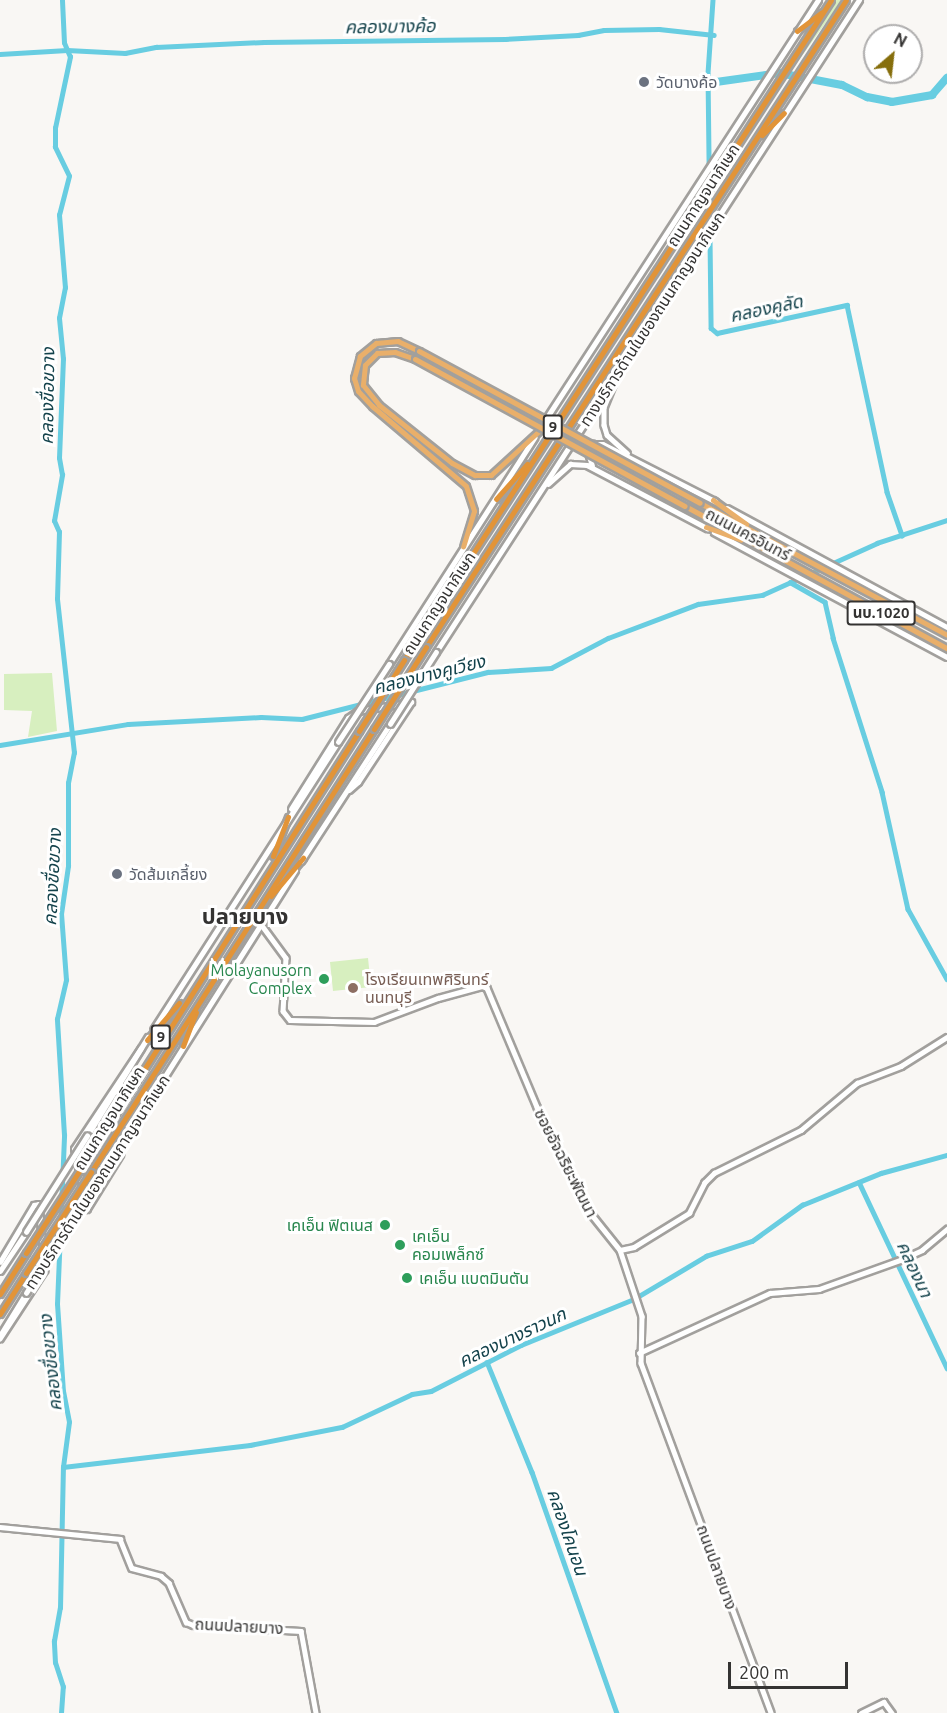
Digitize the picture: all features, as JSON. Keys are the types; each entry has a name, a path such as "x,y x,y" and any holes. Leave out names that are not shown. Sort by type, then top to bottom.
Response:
{"highway":[{"name":"ถนนกาญจนาภิเษก","path":"0,1294 270,866 831,0"},
{"name":"ถนนกาญจนาภิเษก","path":"0,1314 426,647 846,0"},
{"path":"797,31 825,10"},
{"path":"759,136 784,113"},
{"path":"496,499 534,458"},
{"path":"270,866 289,816"},
{"path":"259,908 303,858"},
{"path":"183,1046 202,996"},
{"path":"145,1043 186,997"}],"main road":[{"path":"0,1271 289,816 818,0"},
{"name":"ทางบริการด้านในของถนนกาญจนาภิเษก","path":"0,1338 26,1293 136,1125 183,1046 303,858 859,0"},
{"name":"ถนนนครอินทร์","path":"463,546 474,511 466,486 372,406 358,391 354,378 360,356 376,343 398,341 419,351 947,635"},
{"name":"ถนนนครอินทร์","path":"538,432 499,471 483,476 465,470 379,405 363,385 364,365 377,353 395,352 414,359 947,648"},
{"name":"นบ.1020","path":"620,369 604,408 604,425 607,435 630,456"},
{"name":"นบ.1020","path":"592,466 586,454 596,443 630,456 713,500"},
{"path":"539,493 570,464 592,466"},
{"name":"ถนนนครอินทร์","path":"592,466 947,657"},
{"path":"713,500 764,537"},
{"name":"ถนนนครอินทร์","path":"713,500 947,627"},
{"path":"706,527 759,546"},
{"path":"289,816 295,799 348,718 358,711 411,702 358,782 348,790"},
{"name":"ซอยอัจฉริยะพัฒนา","path":"261,924 286,958 284,1011 290,1020 374,1022 440,998 482,986 488,988 537,1107 597,1223 620,1250"},
{"path":"620,1250 634,1247 682,1218 714,1173 801,1130 857,1083 901,1066 947,1037"},
{"path":"136,1125 87,1209 74,1149 127,1065 145,1043"},
{"path":"0,1262 34,1205 39,1204 45,1270 0,1338"},
{"path":"639,1353 770,1293 819,1289 900,1260 922,1250 947,1229"},
{"name":"ถนนปลายบาง","path":"620,1250 636,1288 642,1316 639,1353 771,1713"},
{"name":"ถนนปลายบาง","path":"0,1527 120,1539 132,1568 161,1576 170,1583 189,1624 301,1631 316,1713"},
{"path":"861,1713 885,1702 891,1713"}],"green space":[{"path":"836,0 842,0 796,64 819,26"},
{"path":"52,673 57,731 28,737 32,711 4,710 4,674"},
{"path":"368,958 371,987 333,991 330,962"}],"waterway":[{"name":"คลองขื่อขวาง","path":"61,1713 63,1687 55,1663 54,1641 60,1608 63,1467 69,1422 63,1392 57,1304 64,1135 57,1019 66,980 61,914 68,866 68,783 74,753 57,599 59,532 54,521 62,475 59,458 63,359 59,318 65,288 59,215 69,176 55,147 55,128 70,57 64,43 62,0"},
{"name":"คลองคูลัด","path":"713,0 708,74 711,328 717,333 847,305 887,492 902,535"},
{"name":"คลองบางค้อ","path":"0,54 67,50 125,53 156,47 264,42 505,39 578,35 604,30 659,29 714,35"},
{"name":"คลองบางค้อ","path":"709,83 779,73 842,85 867,97 892,102 932,95 947,78"},
{"name":"คลองบางคูเวียง","path":"0,745 128,724 261,717 302,719 488,672 551,668 608,638 698,604 762,595 877,543 947,520"},
{"path":"790,582 825,602 833,638 882,792 908,909 947,979"},
{"name":"คลองบางราวนก","path":"63,1467 250,1445 342,1427 412,1394 431,1391 521,1345 634,1299 706,1256 752,1241 802,1205 881,1173 947,1155"},
{"name":"คลองนา","path":"859,1182 947,1368"},
{"name":"คลองโคนอน","path":"487,1362 532,1472 617,1713"}],"place":[{"name":"วัดบางค้อ","path":"644,82"},
{"name":"วัดส้มเกลี้ยง","path":"117,874"},
{"name":"Molayanusorn Complex","path":"324,979"},
{"name":"โรงเรียนเทพศิรินทร์ นนทบุรี","path":"353,988"},
{"name":"เคเอ็น ฟิตเนส","path":"385,1225"},
{"name":"เคเอ็น คอมเพล็กซ์","path":"400,1245"},
{"name":"เคเอ็น แบตมินตัน","path":"407,1278"}],"district":[{"name":"ปลายบาง","path":"245,916"}]}
